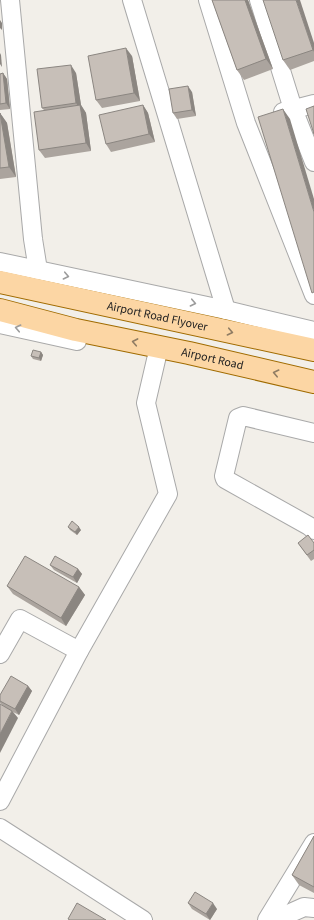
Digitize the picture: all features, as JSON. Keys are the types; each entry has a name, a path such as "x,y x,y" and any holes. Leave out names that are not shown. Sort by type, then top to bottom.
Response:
{"main road":[{"name":"Airport Road Flyover","path":"0,282 311,343"},
{"path":"0,310 76,330 110,337"},
{"name":"Airport Road","path":"110,337 314,382"}],"street":[{"path":"10,0 32,239 38,270"},
{"path":"132,0 226,310"},
{"path":"208,0 257,120 314,296"},
{"path":"259,0 293,109 314,162"},
{"path":"257,120 314,104"},
{"path":"0,262 226,310 311,343"},
{"path":"0,324 96,345 110,337"},
{"path":"0,801 79,652 168,494 146,403 159,347"},
{"path":"314,433 240,416 238,418 224,477 225,479 314,530"},
{"path":"0,654 20,619 79,652"},
{"path":"0,828 143,920"},
{"path":"267,920 314,843"},
{"path":"275,920 304,907 314,908"}],"building":[{"path":"212,0 245,0 266,59 237,70"},
{"path":"263,0 296,0 313,50 283,60"},
{"path":"126,48 134,93 96,100 88,56"},
{"path":"71,65 76,103 42,108 37,69"},
{"path":"3,73 6,103 0,104 0,74"},
{"path":"188,86 192,110 173,113 169,89"},
{"path":"80,105 86,143 39,150 34,112"},
{"path":"143,105 149,134 106,144 99,115"},
{"path":"314,106 314,134 306,109"},
{"path":"283,109 314,212 314,292 312,293 258,117"},
{"path":"0,113 9,167 0,168"},
{"path":"33,350 41,352 39,358 31,356"},
{"path":"72,521 79,527 75,532 68,527"},
{"path":"308,535 314,543 314,550 307,555 298,543"},
{"path":"25,556 79,587 61,618 7,586"},
{"path":"55,556 78,569 73,577 50,565"},
{"path":"11,676 28,686 15,709 0,701 0,695"},
{"path":"0,704 12,711 0,734"},
{"path":"314,836 314,887 292,875"},
{"path":"195,892 213,903 206,914 188,903"},
{"path":"77,903 106,920 68,919"}]}
